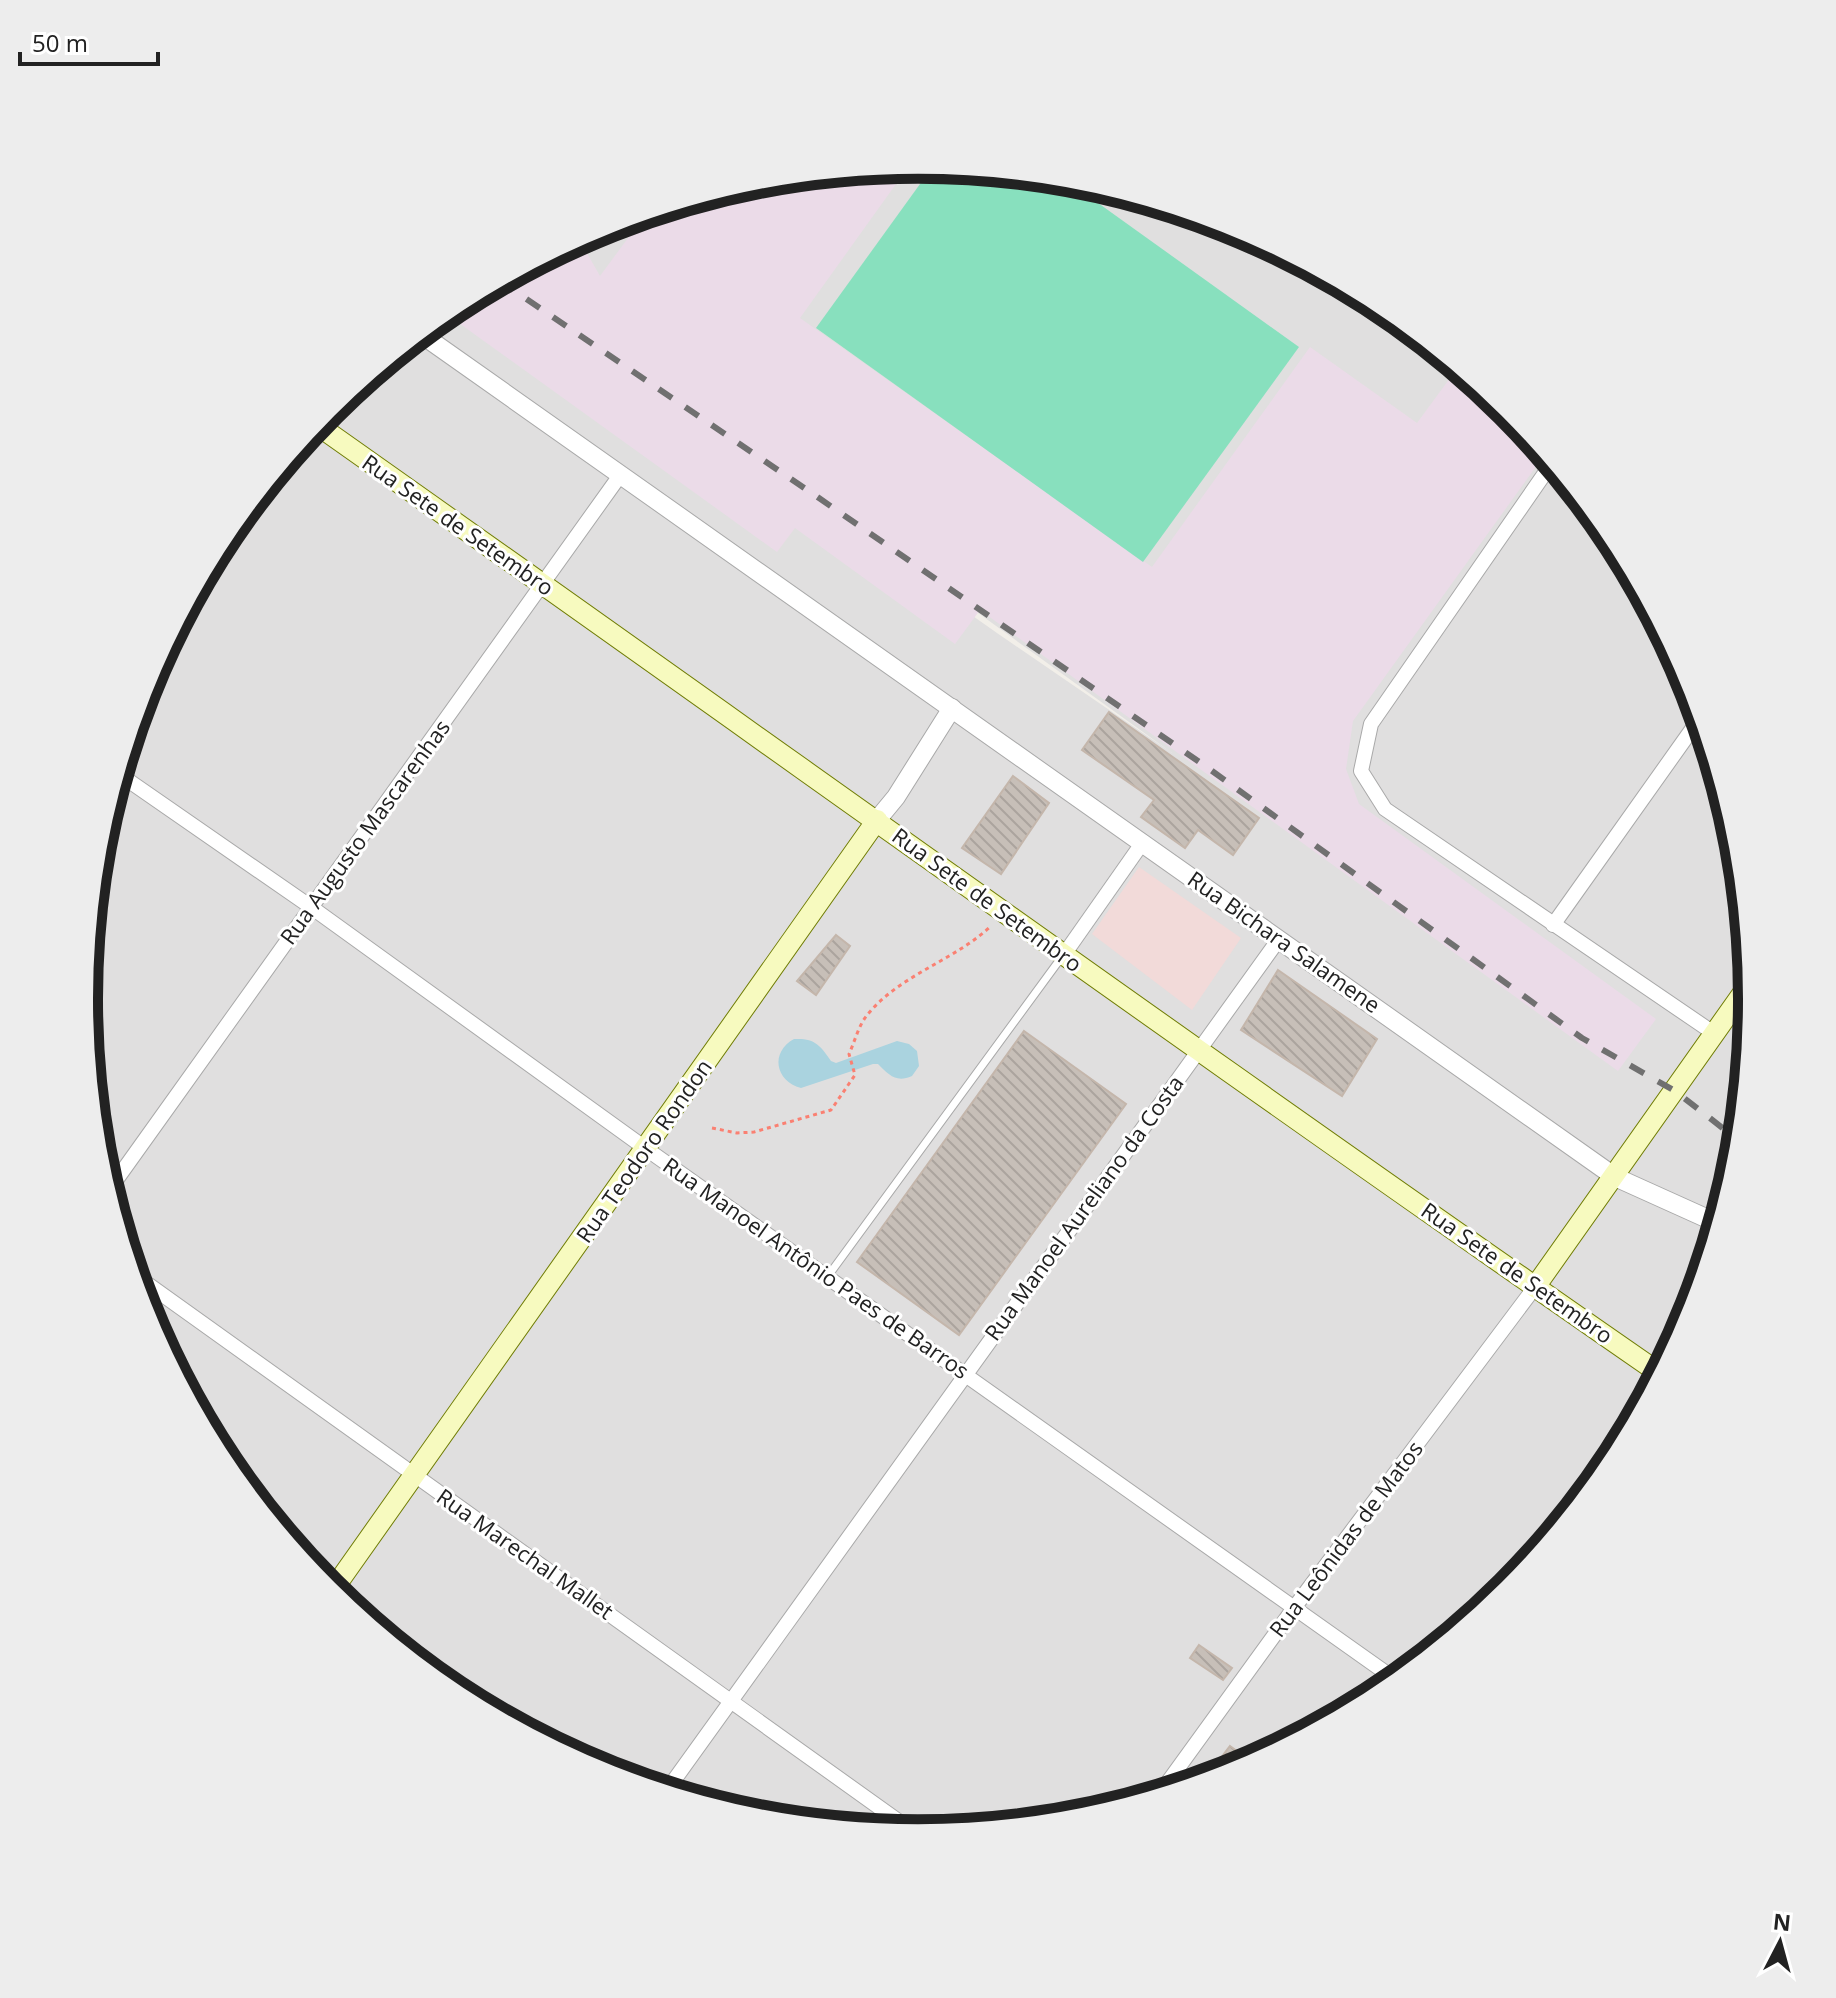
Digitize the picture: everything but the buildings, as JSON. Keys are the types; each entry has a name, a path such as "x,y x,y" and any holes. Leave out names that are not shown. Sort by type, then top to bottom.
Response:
{"main road":[{"name":"Rua Sete de Setembro","path":"326,431 877,820 1063,956 1650,1367"},
{"name":"Rua Teodoro Rondon","path":"339,1580 877,820"},
{"path":"1535,1287 1738,1001"}],"street":[{"name":"Rua Bichara Salamene","path":"430,340 1615,1177 1708,1219"},
{"path":"1546,472 1371,724 1361,771 1385,809 1715,1034"},
{"name":"Rua Augusto Mascarenhas","path":"118,1177 621,474"},
{"name":"Rua Teodoro Rondon","path":"877,820 896,797 952,708"},
{"path":"1553,925 1692,729"},
{"name":"Rua Manoel Antônio Paes de Barros","path":"128,780 311,907 645,1148 1386,1673"},
{"path":"1063,956 1143,842"},
{"name":"Rua Manoel Aureliano da Costa","path":"673,1781 1279,939"},
{"name":"Rua Marechal Mallet","path":"150,1286 894,1818"},
{"name":"Rua Leônidas de Matos","path":"1170,1779 1535,1287"}],"lane":[{"path":"828,1276 1063,956"}],"path":[{"path":"712,1128 737,1133 754,1132 831,1110 855,1075 849,1054 867,1015 902,984 970,946 1005,914"}],"shaded area":[{"path":"918,179 1025,186 1130,207 1182,223 1232,241 1328,289 1374,317 1459,382 1535,458 1569,500 1600,543 1653,636 1676,685 1710,787 1731,892 1738,999 1731,1106 1710,1211 1694,1263 1676,1313 1628,1409 1600,1455 1535,1540 1459,1616 1417,1650 1374,1681 1281,1734 1232,1757 1130,1791 1025,1812 972,1817 918,1819 811,1812 706,1791 654,1775 604,1757 508,1709 462,1681 377,1616 301,1540 267,1498 236,1455 183,1362 160,1313 126,1211 105,1106 100,1053 98,999 105,892 126,787 142,735 160,685 208,589 236,543 301,458 377,382 419,348 462,317 555,264 604,241 706,207 811,186 864,181","holes":["517,295 845,517 1172,753 997,633"]},
{"path":"899,180 800,318 1152,567 1310,347 1417,423 1452,376 1539,463 1353,721 1346,769 1359,804 1656,1019 1618,1071 980,610 955,644 795,528 777,552 456,321 508,289 585,250 600,276 634,230 654,223 758,195 811,186"},
{"path":"1139,867 1241,938 1192,1010 1092,934"}],"green space":[{"path":"923,179 972,181 1025,186 1091,198 1299,347 1143,562 816,328"}],"water":[{"path":"794,1039 816,1044 836,1063 897,1041 909,1044 917,1051 919,1066 912,1076 901,1079 873,1064 801,1088 786,1079 779,1066 781,1051"}],"railway":[{"path":"510,288 1208,768 1582,1038 1675,1091 1727,1131"}]}
